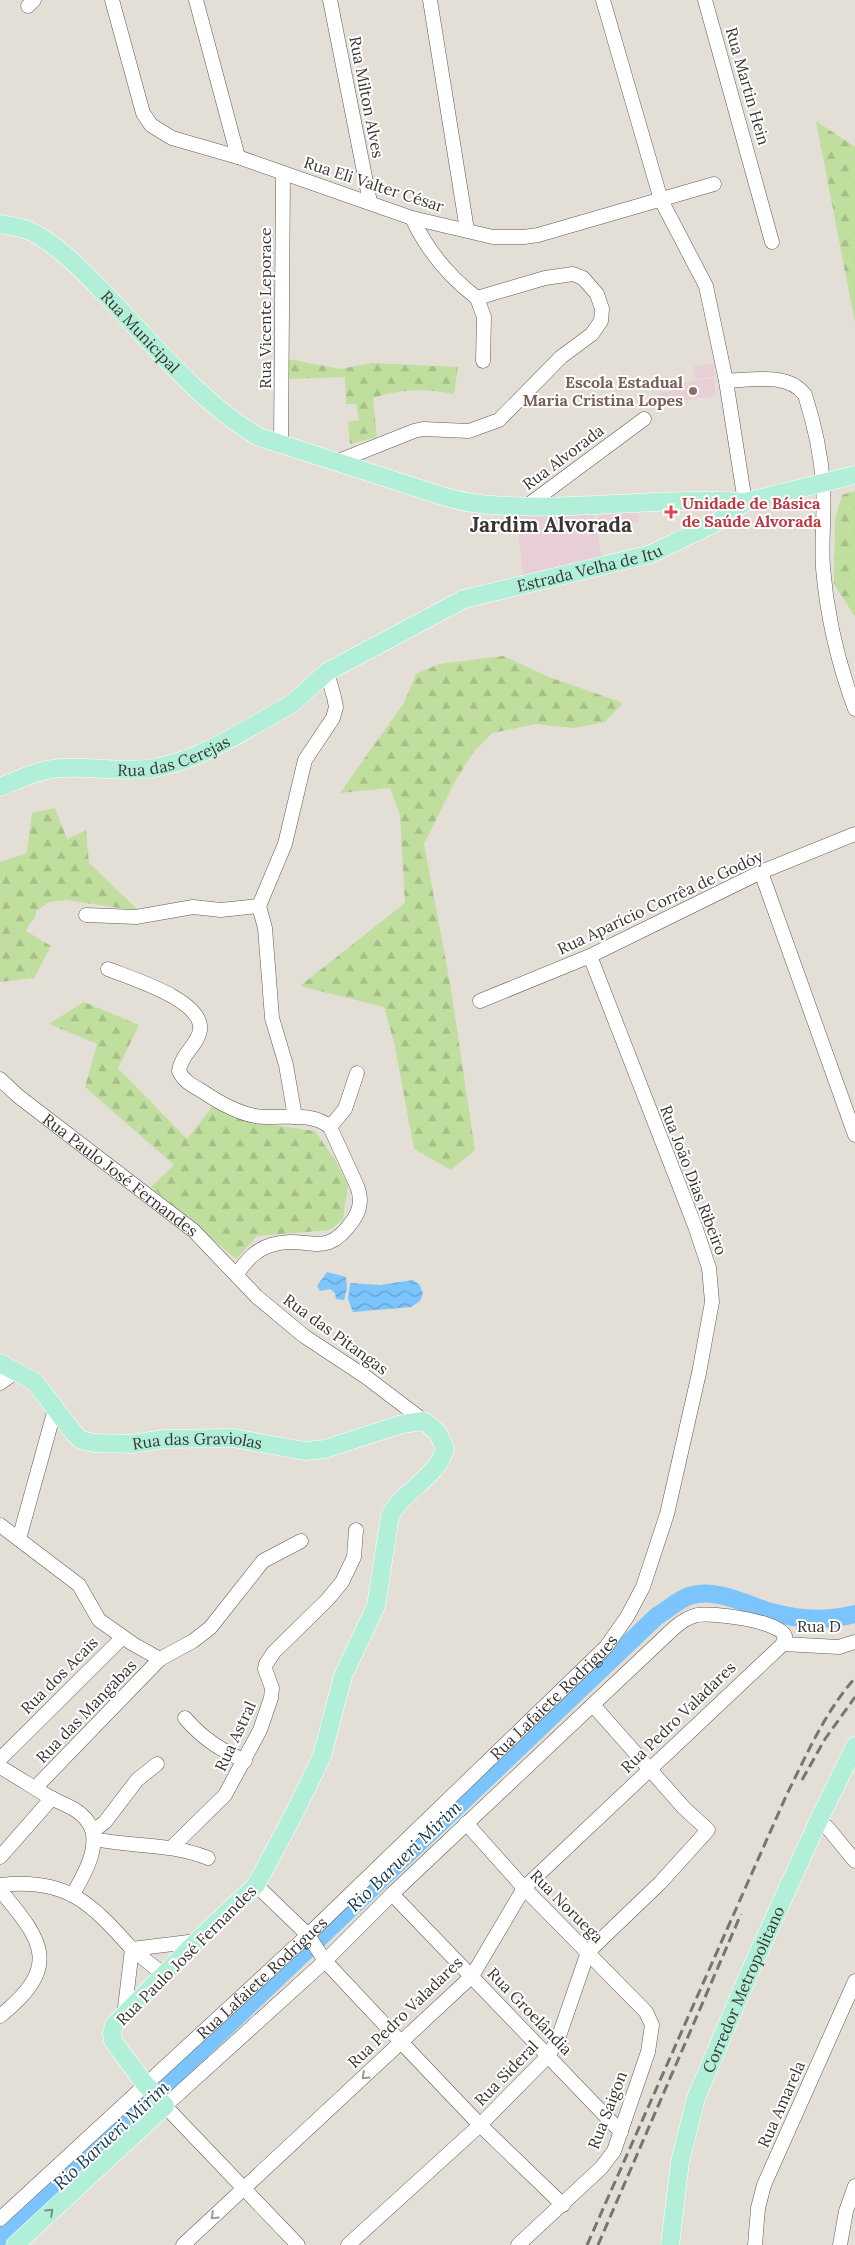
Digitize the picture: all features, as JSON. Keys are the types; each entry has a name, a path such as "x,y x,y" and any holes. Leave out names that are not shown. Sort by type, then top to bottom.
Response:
{"main road":[{"name":"Rua Municipal","path":"0,224 26,230 48,243 90,279 214,405 238,425 252,433 281,444 442,496 479,504 528,506 703,499 745,502"},
{"name":"Estrada Velha de Itu","path":"327,672 440,610 464,599 652,554 717,522 745,502 855,475"},
{"name":"Rua das Cerejas","path":"0,787 43,771 62,768 135,770 155,768 194,756 294,702 327,672"},
{"name":"Rua das Graviolas","path":"0,1364 17,1371 35,1382 81,1440 94,1443 132,1444 164,1439 233,1438 305,1451 326,1449 402,1424 424,1421"},
{"name":"Rua Paulo José Fernandes","path":"156,2095 113,2040 114,2025 197,1941 256,1885 295,1812 322,1756 342,1676 376,1606 390,1516 395,1506 422,1481 443,1456 445,1449 443,1441 438,1433 424,1421"},
{"name":"Corredor Metropolitano","path":"670,2245 680,2162 696,2098 744,1984 816,1826 855,1746"},
{"path":"677,2245 693,2142 718,2061 855,1765"},
{"name":"Rua Lafaiete Rodrigues","path":"15,2245 156,2095"}],"street":[{"name":"Rua Eli Valter César","path":"112,0 143,113 146,120 154,128 172,138 238,157 412,218 493,237 524,237 563,229 714,184"},
{"path":"196,0 238,157"},
{"name":"Rua Milton Alves","path":"330,0 370,202"},
{"path":"430,0 467,230"},
{"path":"603,0 661,200 706,286 726,381 745,502"},
{"name":"Rua Martin Hein","path":"705,0 772,242"},
{"name":"Rua Vicente Leporace","path":"281,444 283,173"},
{"path":"412,218 431,253 464,288 477,298 484,317 484,361"},
{"path":"336,462 414,431 422,429 469,431 498,420 561,357 592,334 601,321 602,309 597,294 583,278 573,274 545,278 477,298"},
{"path":"726,381 788,381 799,386 805,395 809,407 823,484 823,568 829,617 843,676 855,708"},
{"name":"Rua Alvorada","path":"528,506 644,419"},
{"path":"295,1117 286,1065 272,1018 265,928 260,906 285,844 305,760 333,718 335,702 327,672"},
{"name":"Rua Aparício Corrêa de Godóy","path":"480,1001 590,956 761,872 855,834"},
{"path":"761,872 855,1135"},
{"path":"86,915 136,917 193,907 221,910 260,906"},
{"name":"Rua João Dias Ribeiro","path":"590,956 695,1226 709,1268 711,1286 712,1302 699,1373 666,1514 648,1568"},
{"path":"108,969 176,998 194,1012 200,1025 200,1032 180,1065 179,1071 185,1080 234,1110 255,1116 295,1117 318,1120 330,1127 361,1195 358,1212 342,1235 334,1242 273,1244 259,1250 246,1260 237,1274"},
{"path":"330,1127 345,1109 357,1073"},
{"name":"Rua Paulo José Fernandes","path":"0,1079 18,1096 194,1231 237,1274"},
{"name":"Rua das Pitangas","path":"237,1274 257,1297 304,1336 366,1377 424,1421"},
{"path":"0,1383 17,1371"},
{"path":"19,1539 55,1409"},
{"name":"Rua das Mangabas","path":"0,1525 79,1585 99,1620 122,1638 160,1659"},
{"name":"Rua Astral","path":"172,1847 226,1795 245,1762 260,1730 271,1698 272,1688 265,1669 266,1664 274,1652 328,1599 342,1582 354,1557 356,1530"},
{"name":"Rua das Mangabas","path":"36,1787 160,1659 193,1641 210,1628 263,1561 301,1542"},
{"name":"Rua Lafaiete Rodrigues","path":"156,2095 310,1938 606,1647 627,1617 643,1587 648,1568"},
{"name":"Rua Lafaiete Rodrigues","path":"0,2219 156,2095 323,1958 674,1628 686,1619 699,1615 715,1616 770,1625 784,1633 783,1644"},
{"name":"Rua dos Acais","path":"0,1759 122,1638"},
{"name":"Rua D","path":"783,1644 839,1647 855,1642"},
{"name":"Rua Pedro Valadares","path":"183,2245 472,1976 524,1888 783,1644"},
{"path":"593,1705 649,1769"},
{"path":"185,1718 198,1734 216,1747 245,1762"},
{"path":"93,1835 137,1780 158,1764"},
{"path":"0,1767 52,1798 68,1805 89,1822 93,1835 91,1857 73,1894"},
{"name":"Rua Sideral","path":"348,2245 480,2125 549,2055 559,2036 588,1952 660,1883 708,1830 684,1808 649,1769"},
{"path":"3,1848 52,1798"},
{"name":"Rua Noruega","path":"466,1823 524,1888 646,2012"},
{"path":"826,1827 855,1861"},
{"path":"93,1835 124,1845 172,1847 187,1850 208,1858"},
{"path":"0,1886 35,1884 61,1889 73,1894 112,1927 132,1949 164,1975"},
{"path":"256,1885 310,1938 323,1958 480,2125 563,2205"},
{"path":"0,1890 28,1924 38,1941 41,1953 40,1966 34,1982 0,2016"},
{"name":"Rua Groelândia","path":"392,1894 549,2055 621,2132"},
{"path":"132,1949 197,1941"},
{"path":"124,2016 132,1949"},
{"name":"Rua Amarela","path":"755,2245 758,2208 764,2185 855,1981"},
{"name":"Rua Saigon","path":"518,2245 601,2168 614,2151 648,2052 652,2025 646,2012"},
{"path":"156,2095 298,2245"},
{"path":"840,2245 846,2211 855,2186"}],"shaded area":[{"path":"713,363 715,376 696,379 693,367"},
{"name":"Escola Estadual Maria Cristina Lopes","path":"714,378 716,396 661,403 659,393 682,389 682,383"},
{"path":"637,507 639,522 601,534 597,509"},
{"path":"593,509 602,558 523,575 516,512"}],"green space":[{"path":"816,121 855,147 855,323"},
{"path":"287,359 341,369 371,363 458,367 454,394 413,390 373,398 377,437 350,444 348,422 359,420 356,404 346,404 345,377 287,379"},
{"path":"855,491 855,617 834,584 835,519 842,495"},
{"path":"503,656 549,677 623,703 605,722 573,728 537,724 492,733 472,754 454,783 424,844 450,983 475,1150 451,1170 414,1149 394,1042 384,1007 300,986 405,903 400,815 390,788 340,793 404,703 416,674 439,664"},
{"path":"55,808 67,839 86,830 89,863 139,911 67,900 49,902 36,911 35,918 26,931 51,946 34,978 0,982 0,862 27,853 32,813"},
{"path":"84,1002 139,1025 118,1068 187,1139 212,1107 260,1123 315,1131 336,1162 348,1185 343,1219 330,1230 257,1236 236,1259 151,1187 174,1165 85,1087 97,1044 49,1024"}],"water":[{"path":"327,1272 346,1277 347,1288 344,1300 336,1299 335,1293 330,1289 320,1291 317,1286"},
{"path":"413,1280 420,1285 423,1294 420,1301 411,1307 353,1312 348,1299 350,1283 380,1285"}],"waterway":[{"name":"Rio Barueri Mirim","path":"0,2238 181,2070 657,1616 685,1598 699,1594 720,1595 792,1617 824,1619 855,1614"}],"railway":[{"path":"587,2245 787,1794 826,1719 855,1678"},
{"path":"802,1780 825,1739 855,1697"},
{"path":"598,2245 741,1914"}],"place":[{"name":"Escola Estadual Maria Cristina Lopes","path":"693,391"},
{"name":"Unidade de Básica de Saúde Alvorada","path":"671,512"}],"district":[{"name":"Jardim Alvorada","path":"551,524"}]}
